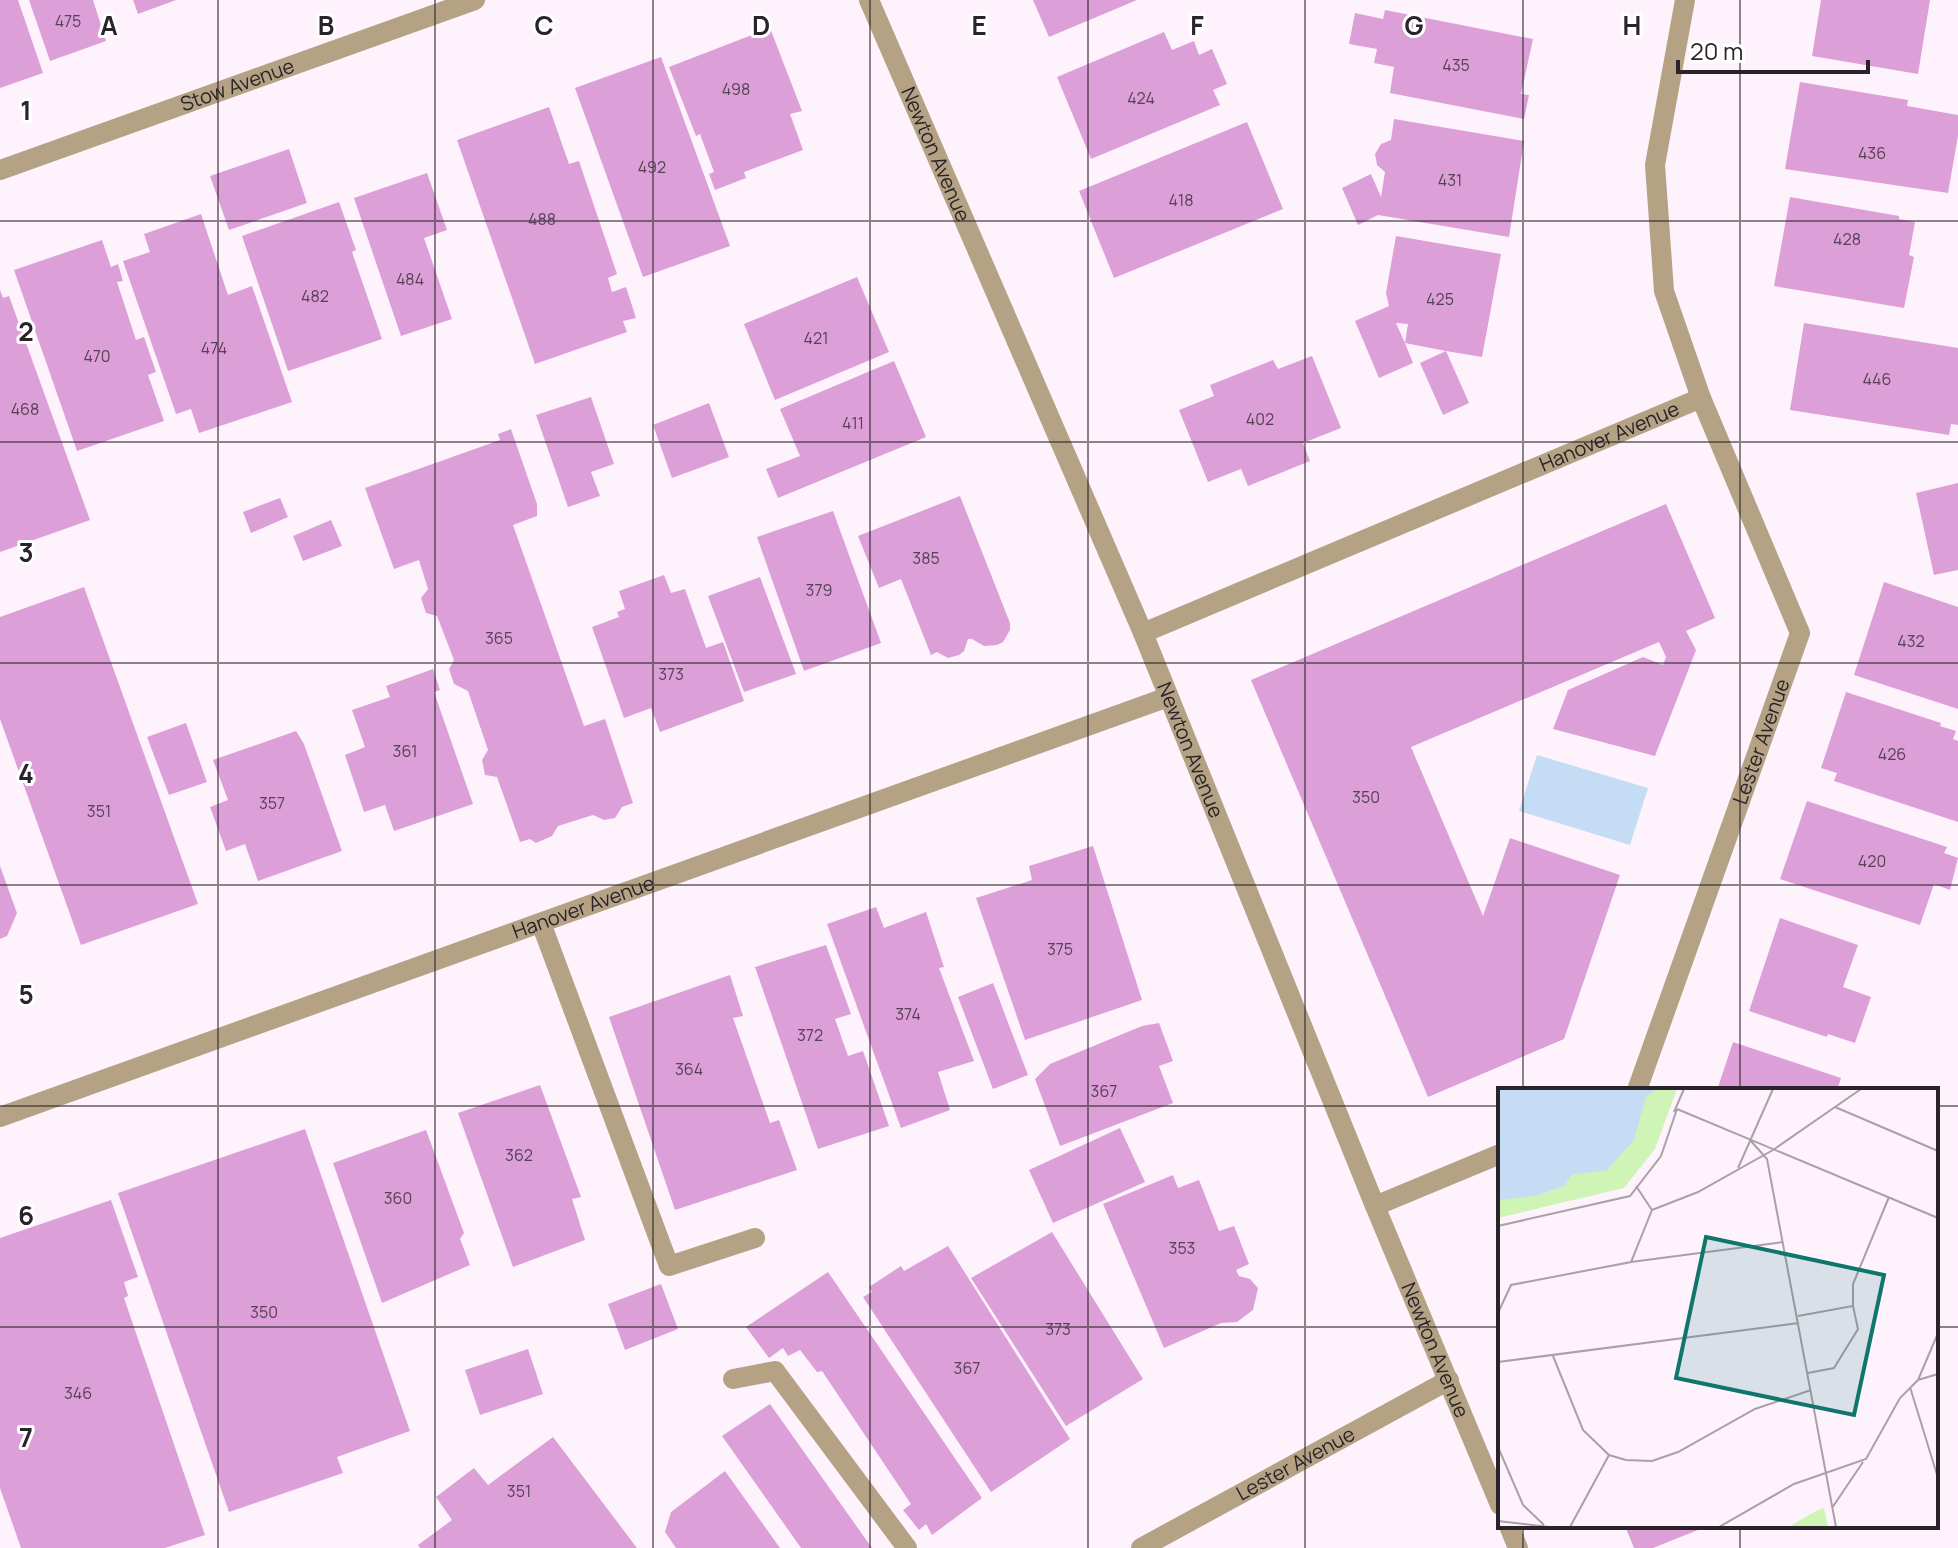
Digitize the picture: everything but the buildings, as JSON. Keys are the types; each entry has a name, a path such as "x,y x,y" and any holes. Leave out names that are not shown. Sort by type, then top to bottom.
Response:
{"street":[{"name":"Stow Avenue","path":"0,170 475,0"},
{"name":"Newton Avenue","path":"869,0 1143,633 1498,1500"},
{"name":"Hanover Avenue","path":"1143,633 1701,398 1664,291 1655,165 1685,0"},
{"name":"Lester Avenue","path":"1638,1088 1800,633 1701,398"},
{"name":"Hanover Avenue","path":"0,1117 1168,697"},
{"path":"541,923 669,1266 755,1238"},
{"path":"1375,1206 1498,1155"},
{"path":"733,1379 775,1371 907,1548"},
{"name":"Lester Avenue","path":"1141,1548 1449,1380"},
{"path":"1510,1528 1518,1548"}],"water":[{"path":"1537,755 1648,788 1630,845 1519,811"}]}
